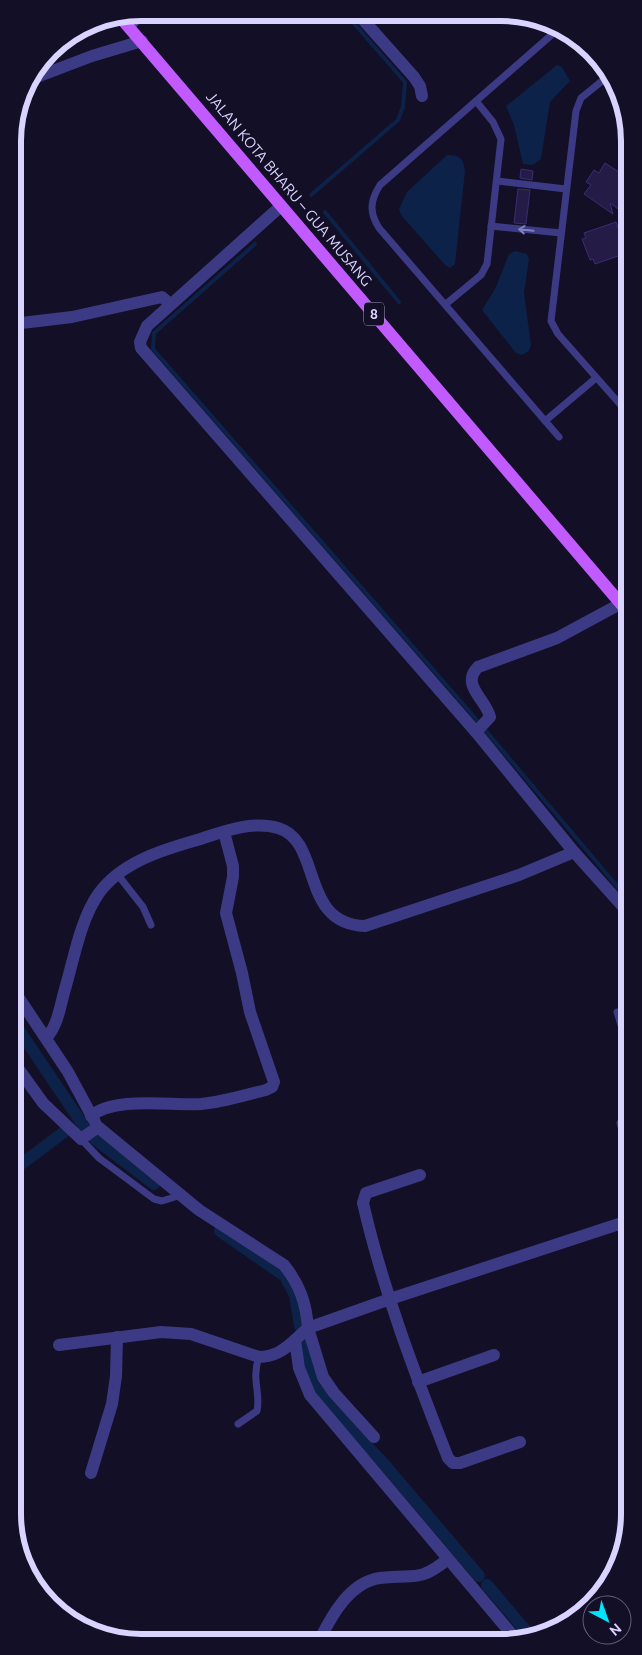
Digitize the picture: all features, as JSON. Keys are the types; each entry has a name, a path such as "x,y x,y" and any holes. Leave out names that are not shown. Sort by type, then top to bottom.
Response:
{"main road":[{"name":"JALAN KOTA BHARU – GUA MUSANG","path":"125,22 621,604"}],"street":[{"path":"364,21 414,77 420,86 422,96"},
{"path":"41,76 92,56 142,41"},
{"path":"281,206 170,304 142,333 140,342 146,355 481,728 574,852 620,903"},
{"path":"22,323 72,317 162,297 170,304"},
{"path":"481,728 489,712 471,682 472,676 478,667 557,638 621,609"},
{"path":"46,1038 56,1023 88,915 99,893 118,875 137,861 165,849 252,826 270,826 283,829 301,850 322,901 329,912 339,920 351,925 365,926 519,875 574,852"},
{"path":"91,1116 110,1107 202,1104 226,1100 272,1087 274,1082 250,1012 226,913 233,877 233,866 224,832"},
{"path":"21,1001 68,1072 98,1128 199,1210 284,1265 300,1290 305,1302 308,1328 323,1377 334,1394 374,1437"},
{"path":"21,1072 43,1103 81,1139 98,1128"},
{"path":"420,1175 372,1191 363,1197 368,1225 418,1382 448,1458 453,1463 460,1463 520,1442"},
{"path":"59,1345 162,1332 191,1334 259,1357 269,1357 283,1351 308,1328 390,1299 620,1225"},
{"path":"91,1473 112,1404 116,1376 117,1337"},
{"path":"295,1340 299,1368 310,1396 510,1633"},
{"path":"418,1382 494,1356"},
{"path":"323,1634 341,1603 365,1584 378,1578 426,1575 448,1559"}],"lane":[{"path":"131,29 136,21"},
{"path":"553,33 380,185 371,204 374,219 379,228 559,437"},
{"path":"604,79 587,92 578,104 551,321 558,334 621,405"},
{"path":"446,304 484,270 487,264 501,139 493,122 476,101"},
{"path":"497,181 566,189"},
{"path":"491,226 561,233"},
{"path":"546,421 596,378"},
{"path":"118,875 143,907 151,925"},
{"path":"617,1012 620,1023"},
{"path":"81,1139 99,1158 154,1199 162,1201 181,1195"},
{"path":"238,1424 256,1411 258,1404 254,1376 259,1357"}],"water":[{"path":"557,65 562,67 570,81 550,102 541,159 533,165 523,164 514,125 506,106"},
{"path":"447,155 460,158 465,171 455,264 450,268 445,265 401,215 399,209 407,192"},
{"path":"515,251 527,254 529,259 524,293 531,345 529,351 522,355 516,353 482,310 495,289 509,254"}],"building":[{"path":"605,163 619,172 621,169 621,211 610,203 613,214 584,194 591,185 586,182 594,170 599,173"},
{"path":"521,169 533,171 532,180 520,178"},
{"path":"518,189 530,190 526,224 514,223"},
{"path":"616,222 621,236 621,255 595,264 593,259 590,260 582,239 586,238 584,233"}],"waterway":[{"path":"311,195 398,120 403,107 405,82 352,21"},
{"path":"325,212 399,302"},
{"path":"255,244 154,333 153,349 470,712 620,890"},
{"path":"21,1033 83,1125"},
{"path":"21,1164 64,1132"},
{"path":"95,1139 154,1184"},
{"path":"220,1231 285,1276 295,1295 300,1326"},
{"path":"302,1341 308,1369 327,1403 383,1463 479,1576"},
{"path":"487,1585 526,1631"}]}
